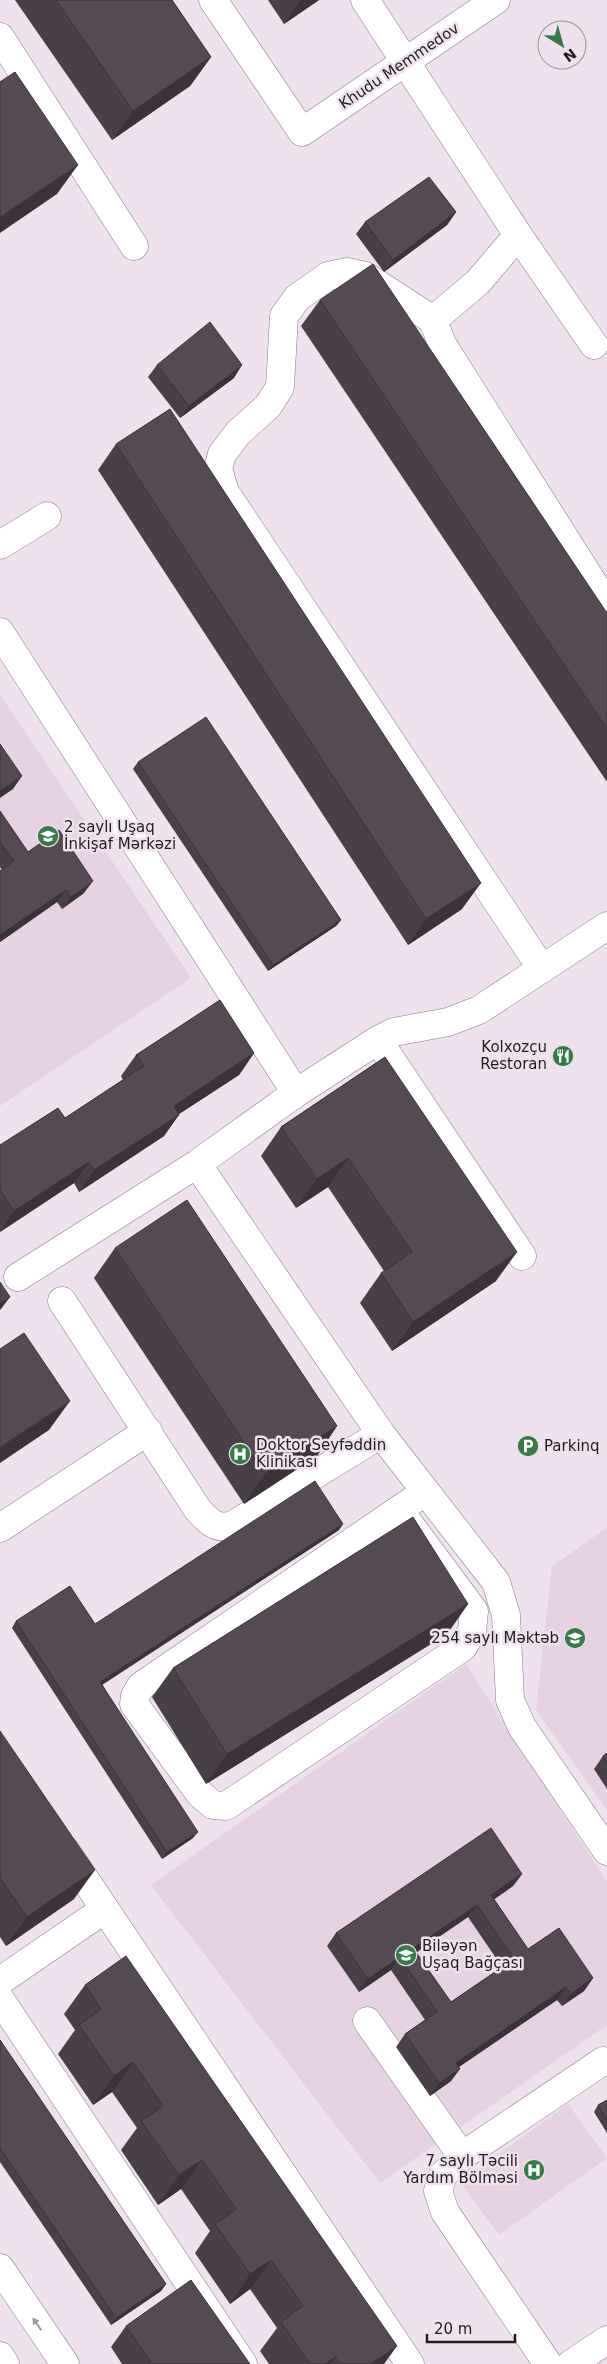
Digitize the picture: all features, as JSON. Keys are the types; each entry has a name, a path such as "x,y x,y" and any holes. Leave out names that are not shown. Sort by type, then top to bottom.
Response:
{"street":[{"name":"Khudu Memmedov","path":"213,0 302,132 496,0"},
{"path":"365,0 518,235 594,345"},
{"path":"4,54 134,246"},
{"path":"433,320 478,282 518,235"},
{"path":"542,969 225,492 218,469 222,454 232,440 268,406 280,388 284,316 297,298 328,276 347,272 365,276 433,320 442,344 607,605"},
{"path":"0,545 47,516"},
{"path":"0,632 296,1093"},
{"path":"18,1277 197,1164 296,1093 378,1040 394,1032 448,1022 479,1010 607,926"},
{"path":"378,1040 522,1256"},
{"path":"197,1164 381,1434 496,1582 506,1615 510,1700 522,1727 607,1851"},
{"path":"62,1301 198,1510 210,1523 224,1528 248,1516 381,1434"},
{"path":"0,1528 148,1431"},
{"path":"399,1510 474,1611 472,1631 463,1647 226,1806 213,1806 200,1794 134,1704 135,1696 141,1686 425,1492"},
{"path":"52,1830 410,2364"},
{"path":"0,1982 104,1910"},
{"path":"0,1999 243,2364"},
{"path":"367,2021 462,2156"},
{"path":"548,2364 445,2212 438,2192 443,2175 462,2156 604,2061"},
{"path":"0,2268 65,2364"},
{"path":"571,2364 607,2340"},
{"path":"0,2356 5,2364"}],"shaded area":[{"name":"2 saylı Uşaq İnkişaf Mərkəzi","path":"0,695 191,978 0,1106"},
{"name":"254 saylı Məktəb","path":"607,1528 607,1810 536,1710 552,1566"},
{"name":"Biləyən Uşaq Bağçası","path":"466,1664 607,1882 607,2025 380,2183 151,1885"},
{"name":"7 saylı Təcili Yardım Bölməsi","path":"568,2104 607,2158 499,2235 460,2182"}],"building":[{"path":"56,0 172,0 211,57 133,111"},
{"path":"15,72 78,165 0,217 0,82"},
{"path":"429,177 456,212 393,260 365,222"},
{"path":"373,264 607,613 607,729 320,300"},
{"path":"210,322 242,365 189,406 157,365"},
{"path":"170,409 481,883 426,919 116,444"},
{"path":"206,717 341,920 273,965 138,762"},
{"path":"0,744 22,776 0,791"},
{"path":"0,811 28,852 59,830 93,881 71,897 66,890 0,935 0,871 14,861 0,842"},
{"path":"220,1000 254,1053 174,1106 179,1115 94,1170 89,1162 14,1211 0,1190 0,1145 58,1108 65,1118 144,1066 136,1055"},
{"path":"385,1057 517,1252 413,1322 381,1273 412,1252 348,1158 317,1179 281,1127"},
{"path":"187,1200 337,1426 265,1474 115,1248"},
{"path":"0,1282 10,1297 0,1303"},
{"path":"24,1333 70,1401 0,1447 0,1349"},
{"path":"315,1481 343,1524 100,1682 198,1832 167,1852 16,1621 70,1586 95,1624"},
{"path":"413,1517 468,1604 227,1754 173,1668"},
{"path":"0,1731 95,1870 27,1917 0,1878"},
{"path":"607,1753 607,1763 603,1756"},
{"path":"491,1828 522,1874 491,1895 528,1949 559,1928 593,1978 571,1994 566,1987 456,2063 460,2069 439,2083 405,2034 437,2012 400,1957 368,1979 336,1933","holes":["477,1905 514,1959 451,2002 413,1948"]},
{"path":"126,1956 397,2346 370,2364 340,2364 335,2357 325,2364 310,2364 281,2322 303,2306 271,2260 250,2274 215,2224 236,2209 202,2160 179,2175 141,2121 163,2106 133,2062 114,2076 79,2025 101,2009 85,1985"},
{"path":"0,2040 166,2284 116,2318 0,2148"},
{"path":"607,2100 607,2119 598,2105"},
{"path":"191,2280 250,2364 152,2364 126,2326"}],"place":[{"name":"2 saylı Uşaq İnkişaf Mərkəzi","path":"48,836"},
{"name":"Kolxozçu Restoran","path":"563,1056"},
{"name":"Parkinq","path":"528,1446"},
{"name":"Doktor Seyfәddin Klinikası","path":"240,1454"},
{"name":"254 saylı Məktəb","path":"575,1638"},
{"name":"Biləyən Uşaq Bağçası","path":"406,1955"},
{"name":"7 saylı Təcili Yardım Bölməsi","path":"534,2170"}]}
